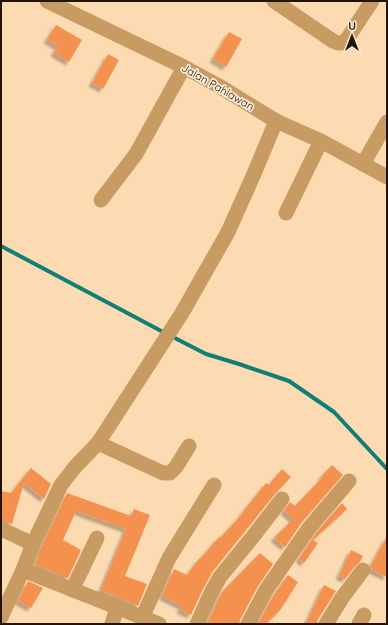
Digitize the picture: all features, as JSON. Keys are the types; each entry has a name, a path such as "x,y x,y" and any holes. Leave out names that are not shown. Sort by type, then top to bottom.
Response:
{"street":[{"name":"Jalan Pahlawan","path":"47,1 184,67 219,86 276,121 321,141 387,177"},
{"path":"274,1 333,41 339,43 347,39 372,1"},
{"path":"101,200 136,154 184,67"},
{"path":"1,617 61,485 75,467 98,443 182,313 228,232 276,121"},
{"path":"363,164 387,122"},
{"path":"286,212 321,141"},
{"path":"98,443 163,473 170,473 176,467 189,446"},
{"path":"248,624 266,590 309,528 349,481"},
{"path":"142,618 169,558 214,485"},
{"path":"197,624 220,577 282,499"},
{"path":"1,529 33,544"},
{"path":"72,590 97,538"},
{"path":"23,570 159,624"},
{"path":"326,624 342,598 363,570"},
{"path":"112,624 117,608"}],"building":[{"path":"56,25 82,40 69,62 54,53 58,46 47,40"},
{"path":"229,32 242,39 226,67 213,59"},
{"path":"108,54 119,60 103,89 92,83"},
{"path":"332,465 343,475 302,522 285,547 274,538 293,519 284,511 290,502 295,506 322,478 321,477"},
{"path":"31,468 51,484 44,499 24,483 12,524 1,520 1,491 11,493"},
{"path":"282,469 291,477 275,494 213,571 191,615 180,610 182,606 162,596 174,569 187,575 199,559 243,513 266,483 269,485"},
{"path":"67,493 131,516 134,509 150,515 125,576 147,584 138,606 101,590 126,529 76,511 63,540 81,550 68,578 35,565 41,548"},
{"path":"342,503 347,509 313,540 318,543 304,563 299,559 316,533"},
{"path":"387,536 387,577 372,570 371,566"},
{"path":"351,550 363,556 360,562 345,579 339,576"},
{"path":"260,553 273,564 258,586 239,624 207,624 222,592"},
{"path":"288,575 298,582 281,609 266,624 258,624 274,595"},
{"path":"28,581 43,588 31,608 18,601"},
{"path":"324,585 336,591 318,619 317,624 306,624"}],"waterway":[{"path":"1,246 165,333"},
{"path":"171,336 206,354 289,381 334,412 387,469"}]}
